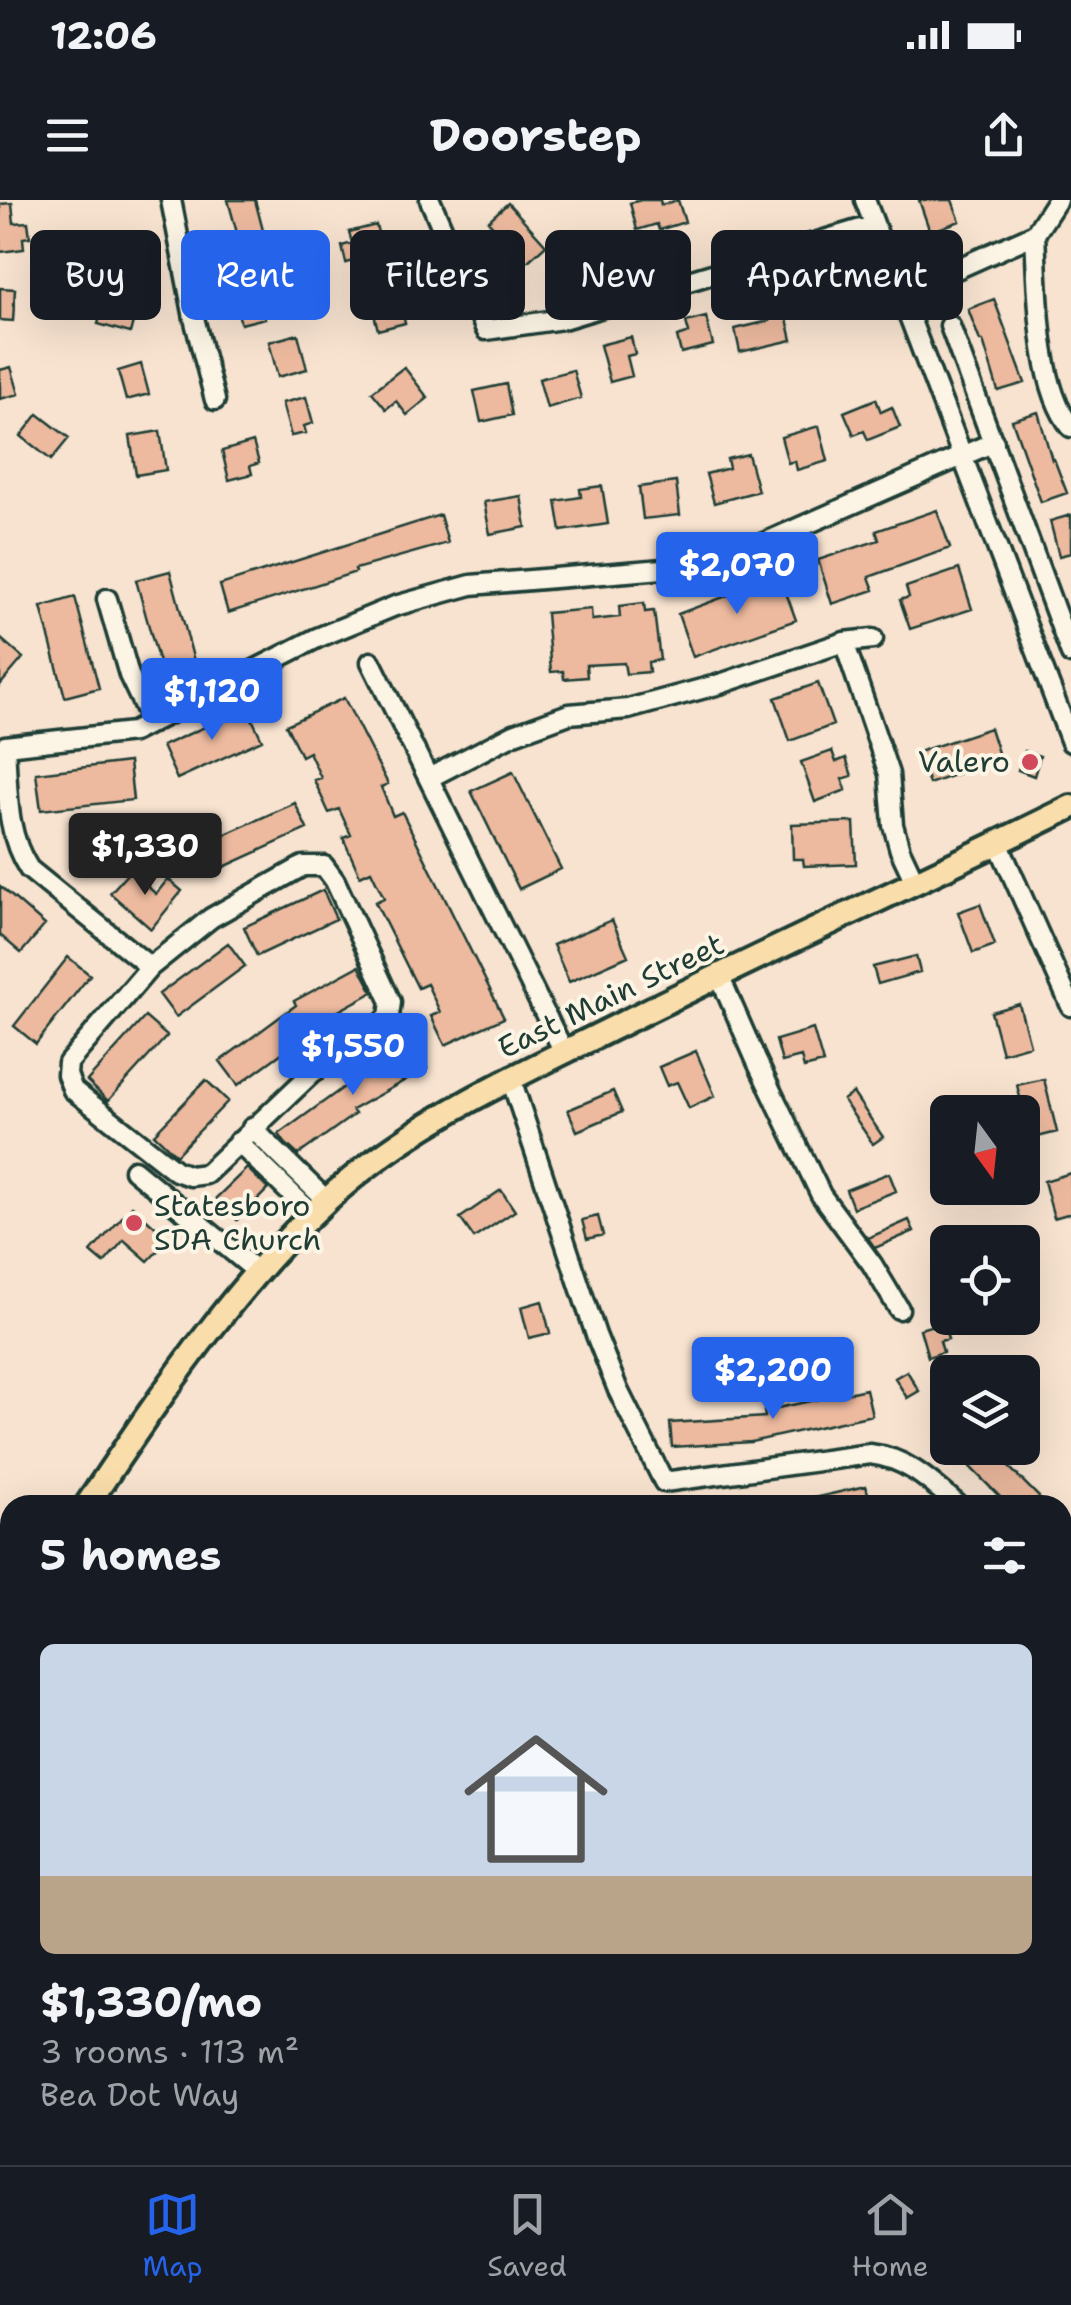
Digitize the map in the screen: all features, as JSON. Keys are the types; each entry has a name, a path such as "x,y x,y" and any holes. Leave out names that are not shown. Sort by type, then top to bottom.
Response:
{"main road":[{"name":"East Main Street","path":"93,1495 201,1342 259,1272 320,1208 414,1134 510,1079 720,974 1071,807"}],"street":[{"path":"171,200 215,400"},
{"path":"430,200 486,330 564,319 874,225"},
{"path":"865,200 876,230"},
{"path":"963,267 1036,234 1058,200"},
{"path":"1036,234 1046,367 1058,412 1071,427"},
{"path":"910,320 1071,742"},
{"path":"950,326 1071,654"},
{"path":"150,967 29,870 16,850 11,829 5,746 133,732 302,646 395,606 471,585 699,566 764,544 994,442"},
{"path":"106,599 128,674 152,722"},
{"path":"428,778 514,734 569,714 646,704 720,684 844,642 873,639"},
{"path":"844,642 889,774 892,825 915,882"},
{"path":"371,662 564,1052"},
{"path":"998,843 1071,1006"},
{"path":"304,866 324,866 336,881 391,1002 389,1016 312,1073 252,1128 206,1174 190,1176 176,1171 73,1090 67,1075 68,1062 150,967 211,918 304,866"},
{"path":"720,974 821,1195 872,1264 899,1309"},
{"path":"510,1079 596,1335 618,1390 664,1482 870,1454 890,1456 917,1470 946,1495"},
{"path":"252,1128 320,1208"},
{"path":"238,1142 320,1208"},
{"path":"134,1170 259,1272"}],"building":[{"path":"228,200 255,200 263,230 236,230"},
{"path":"660,200 661,205 678,200 685,222 659,230 657,224 637,230 630,203"},
{"path":"919,200 952,200 960,221 929,230"},
{"path":"12,203 14,223 28,222 30,237 23,238 24,249 0,252 0,204"},
{"path":"508,203 545,246 526,263 525,230 496,230 488,221"},
{"path":"350,244 350,262 346,263 342,246"},
{"path":"0,288 15,289 13,321 0,320"},
{"path":"994,299 1025,383 998,391 983,341 968,309"},
{"path":"706,317 713,345 681,353 677,337 689,333 686,322"},
{"path":"99,320 134,320 130,333 98,324"},
{"path":"376,320 404,320 405,323 378,330"},
{"path":"787,320 792,340 740,352 735,329"},
{"path":"298,334 307,369 278,377 269,342"},
{"path":"631,337 635,354 627,356 632,376 610,382 600,345"},
{"path":"141,364 149,394 126,400 118,371"},
{"path":"11,367 19,394 0,399 0,370"},
{"path":"404,367 428,398 407,415 396,401 386,409 372,392"},
{"path":"573,370 581,398 547,408 539,379"},
{"path":"506,384 512,415 481,422 474,391"},
{"path":"306,397 313,423 304,426 306,433 291,436 282,403"},
{"path":"876,399 881,412 892,407 900,427 868,440 864,431 854,435 844,412"},
{"path":"1038,412 1067,493 1041,502 1012,420"},
{"path":"38,414 69,438 51,460 21,436"},
{"path":"819,426 828,461 797,470 795,461 788,463 781,437"},
{"path":"160,431 166,470 136,475 130,436"},
{"path":"253,442 259,463 250,466 252,474 229,480 222,451"},
{"path":"748,454 758,491 714,503 706,474 729,468 727,459"},
{"path":"676,482 680,515 643,519 639,487"},
{"path":"602,486 608,524 561,531 556,501 581,497 580,489"},
{"path":"521,496 526,527 490,534 484,502"},
{"path":"937,510 950,548 869,577 874,590 832,604 818,560 879,540 876,531"},
{"path":"440,515 448,543 355,569 356,572 228,613 220,585"},
{"path":"1071,515 1071,553 1059,556 1050,521"},
{"path":"959,569 972,609 910,629 900,600 909,597 906,587"},
{"path":"170,571 194,661 161,670 136,580"},
{"path":"780,576 796,620 693,657 678,614"},
{"path":"75,597 99,688 65,697 41,607"},
{"path":"644,603 645,612 654,611 660,660 648,662 649,672 626,674 624,663 586,665 587,677 564,679 563,671 551,672 546,613 591,609 592,620 620,617 619,606"},
{"path":"0,638 23,658 0,685"},
{"path":"818,683 833,725 790,741 775,698"},
{"path":"344,698 388,784 381,787 393,816 402,812 504,1018 445,1045 431,1016 440,1012 427,984 418,988 375,902 384,898 371,871 360,876 343,838 351,835 339,809 329,813 314,780 321,778 309,752 301,756 286,725"},
{"path":"247,708 262,740 177,779 162,746"},
{"path":"990,728 1000,759 929,784 918,752"},
{"path":"832,751 836,762 846,758 852,776 842,779 846,790 815,802 801,762"},
{"path":"1025,751 1040,756 1034,776 1018,770"},
{"path":"129,762 133,800 41,810 36,773"},
{"path":"513,772 561,869 519,889 471,791"},
{"path":"295,803 307,829 204,876 192,849"},
{"path":"854,822 856,864 804,866 803,859 793,859 792,824"},
{"path":"130,871 156,894 168,879 182,891 151,929 110,893"},
{"path":"0,886 45,925 21,953 0,935"},
{"path":"323,890 336,919 257,956 244,927"},
{"path":"980,904 995,945 973,953 958,912"},
{"path":"612,920 628,956 569,982 553,945"},
{"path":"228,943 245,966 176,1017 159,994"},
{"path":"916,956 920,972 878,984 873,967"},
{"path":"68,957 90,975 36,1044 14,1026"},
{"path":"359,966 373,992 293,1036 297,1042 238,1085 220,1061 296,1005 294,1001"},
{"path":"1019,1004 1030,1045 1002,1053 991,1012"},
{"path":"145,1017 167,1036 108,1101 87,1081"},
{"path":"813,1029 823,1063 804,1068 801,1057 782,1062 776,1040"},
{"path":"412,1043 427,1068 352,1110 355,1114 298,1155 285,1143 279,1134 351,1082 349,1079"},
{"path":"696,1051 715,1096 689,1108 677,1082 667,1086 659,1067"},
{"path":"1044,1079 1057,1132 1040,1136 1040,1095 1019,1095 1017,1085"},
{"path":"206,1080 228,1101 176,1155 154,1134"},
{"path":"613,1091 622,1112 577,1131 568,1110"},
{"path":"853,1093 883,1137 873,1144 843,1100"},
{"path":"247,1168 268,1189 237,1220 216,1198"},
{"path":"889,1173 896,1191 853,1208 846,1190"},
{"path":"1071,1173 1071,1213 1054,1218 1044,1181"},
{"path":"501,1190 515,1211 474,1238 460,1218"},
{"name":"Statesboro SDA Church","path":"132,1206 169,1239 148,1261 124,1240 104,1263 91,1252"},
{"path":"598,1216 603,1235 587,1239 582,1220"},
{"path":"909,1220 914,1231 875,1248 868,1238"},
{"path":"542,1301 550,1333 529,1338 521,1307"},
{"path":"930,1326 930,1335 947,1335 948,1339 940,1341 943,1352 928,1357 920,1329"},
{"path":"907,1371 919,1391 907,1398 895,1378"},
{"path":"866,1389 872,1415 751,1442 672,1447 670,1423 765,1417 764,1411"},
{"path":"968,1465 1007,1465 1037,1495 998,1495"},
{"path":"866,1486 868,1495 827,1495"}],"place":[{"name":"Valero","path":"1030,762"},
{"name":"Statesboro SDA Church","path":"134,1223"}]}
